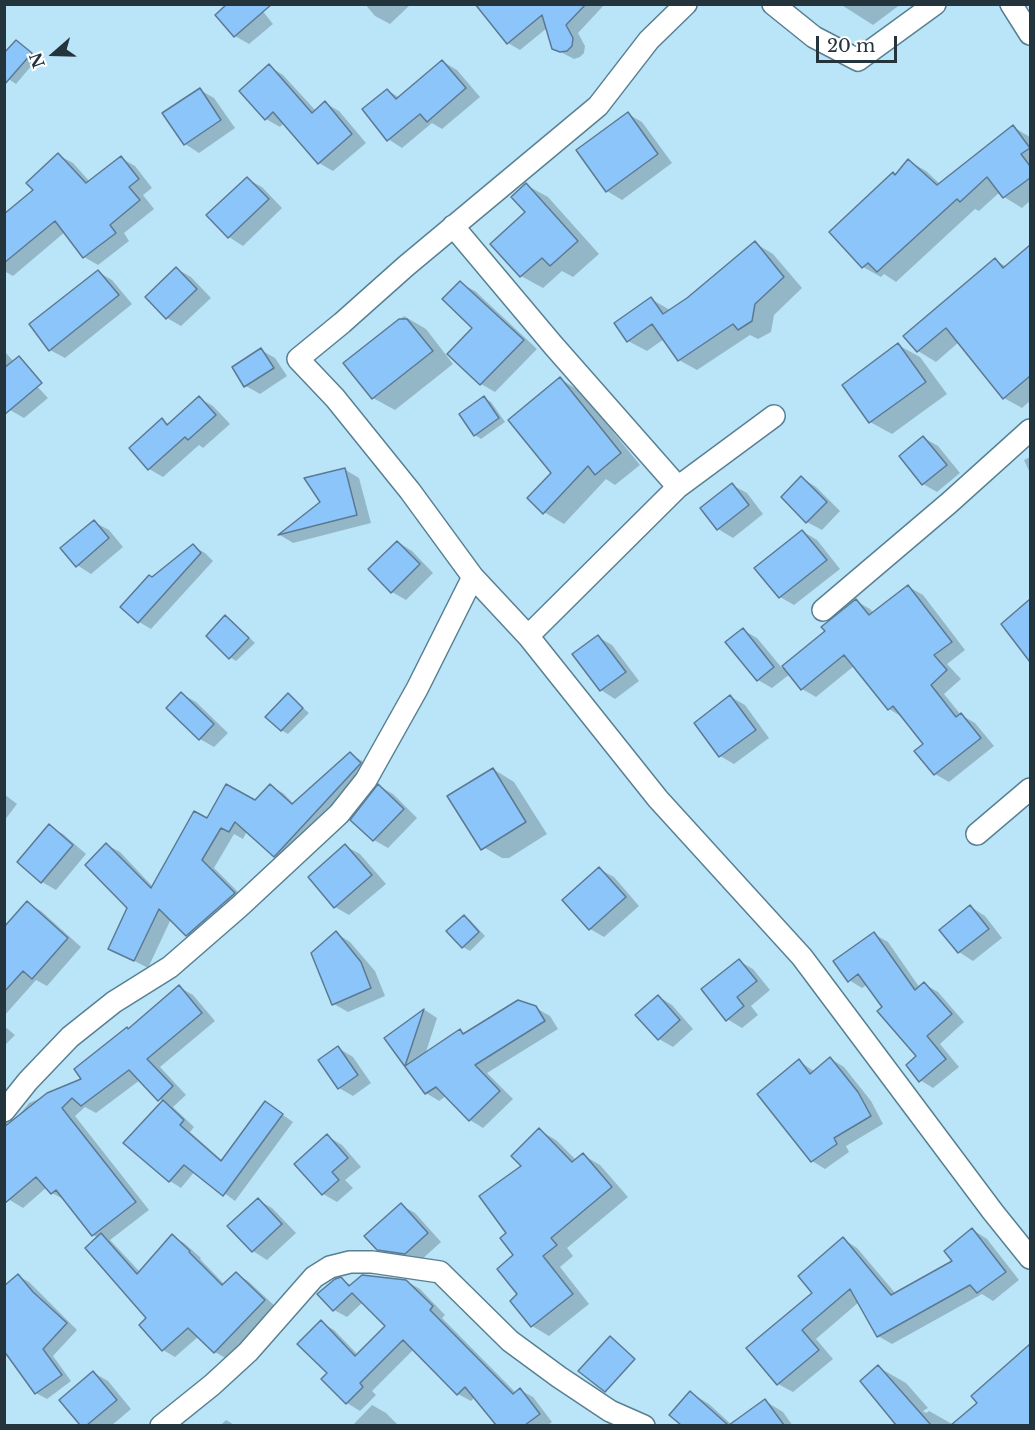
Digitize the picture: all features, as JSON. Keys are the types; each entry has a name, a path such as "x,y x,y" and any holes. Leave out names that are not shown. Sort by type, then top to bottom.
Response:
{"street":[{"path":"686,4 649,40 598,106 298,359 335,398 410,491 473,577 528,636 658,799 802,957 1030,1258"},
{"path":"773,4 814,37 858,60 935,4"},
{"path":"1011,4 1030,34"},
{"path":"453,226 678,488"},
{"path":"528,636 678,488 774,416"},
{"path":"823,610 949,503 1030,430"},
{"path":"4,1111 70,1037 114,1002 170,967 239,907 339,814 366,780 417,689 473,577"},
{"path":"977,834 1030,789"},
{"path":"161,1425 212,1385 248,1352 314,1277 330,1267 350,1262 372,1262 440,1272 518,1347 610,1411 644,1425"}],"building":[{"path":"227,4 272,4 234,37 215,15"},
{"path":"475,4 586,4 566,25 573,38 572,46 567,51 560,52 552,49 542,15 507,44"},
{"path":"16,40 32,53 4,85 4,53"},
{"path":"442,60 466,88 427,122 420,114 387,141 362,109 387,89 396,99"},
{"path":"269,64 312,113 325,101 352,134 318,164 273,112 265,120 239,91"},
{"path":"200,88 221,120 184,145 162,113"},
{"path":"628,112 658,154 606,192 576,150"},
{"path":"1013,125 1030,148 1021,154 1030,166 1030,178 1003,198 987,177 960,202 957,199 877,272 868,263 862,268 829,232 893,172 895,175 908,159 937,185"},
{"path":"58,153 86,183 121,156 139,179 129,187 140,200 110,225 116,233 83,258 55,221 4,263 4,214 33,190 26,183"},
{"path":"247,177 269,199 228,238 206,215"},
{"path":"526,183 578,241 550,266 542,258 520,277 490,244 525,212 511,197"},
{"path":"755,241 784,277 755,304 752,321 738,330 733,324 678,361 652,324 627,342 614,323 651,297 663,314 687,298"},
{"path":"1030,245 1030,376 1003,399 946,328 917,352 903,336 995,258 1003,268"},
{"path":"176,267 197,289 166,319 145,297"},
{"path":"98,270 119,295 49,351 29,324"},
{"path":"460,281 524,340 480,385 447,354 472,328 442,299"},
{"path":"399,319 407,319 433,351 372,399 343,363"},
{"path":"898,343 926,382 869,423 842,385"},
{"path":"261,348 274,368 244,387 232,367"},
{"path":"19,356 42,383 4,415 4,368"},
{"path":"560,377 621,453 595,475 588,466 543,514 527,498 551,473 508,420"},
{"path":"199,396 216,415 188,440 185,437 148,470 129,448 162,418 167,425"},
{"path":"484,396 499,418 474,436 459,414"},
{"path":"923,436 947,465 922,485 899,456"},
{"path":"345,468 357,515 278,535 320,502 304,478"},
{"path":"801,476 827,502 806,523 781,497"},
{"path":"732,483 749,505 717,530 700,508"},
{"path":"94,520 109,538 76,567 60,548"},
{"path":"802,530 827,560 779,598 754,568"},
{"path":"397,541 420,564 391,593 368,569"},
{"path":"193,544 201,553 138,623 120,607 149,575 152,577"},
{"path":"908,585 952,642 934,655 947,670 931,685 956,717 961,713 981,738 934,775 914,751 923,744 893,706 888,710 844,655 801,690 782,666 825,631 821,627 856,599 869,615"},
{"path":"1030,599 1030,662 1001,624"},
{"path":"225,615 249,638 229,659 206,636"},
{"path":"743,628 774,667 757,681 725,642"},
{"path":"598,635 626,672 600,691 572,654"},
{"path":"181,692 214,724 199,740 166,708"},
{"path":"288,693 303,708 281,731 265,717"},
{"path":"730,695 756,730 719,757 694,723"},
{"path":"350,752 361,763 274,857 235,822 229,832 221,828 202,860 235,893 186,936 159,909 134,961 108,949 127,908 85,865 106,843 151,888 194,811 207,818 226,784 255,800 270,784 292,804"},
{"path":"493,768 526,822 481,850 447,796"},
{"path":"378,784 404,809 373,841 350,820"},
{"path":"49,824 73,845 41,883 17,862"},
{"path":"345,844 372,875 334,908 308,877"},
{"path":"599,867 626,897 589,930 562,900"},
{"path":"27,901 68,938 32,979 23,971 4,992 4,927"},
{"path":"970,905 989,929 958,953 939,930"},
{"path":"464,915 479,932 462,948 446,931"},
{"path":"336,931 361,962 371,988 332,1005 311,953"},
{"path":"874,932 915,990 924,982 952,1014 927,1036 946,1059 919,1082 906,1065 916,1056 877,1011 882,1007 858,974 848,982 833,961"},
{"path":"739,959 757,981 737,997 744,1006 726,1021 701,989"},
{"path":"179,985 202,1013 147,1059 173,1086 158,1101 129,1070 81,1106 72,1098 62,1108 136,1202 92,1236 56,1190 51,1194 36,1177 4,1204 4,1127 47,1093 81,1079 74,1069 127,1027 128,1029"},
{"path":"658,995 680,1020 658,1040 635,1015"},
{"path":"518,1000 536,1006 545,1021 475,1065 500,1091 469,1121 436,1087 425,1094 384,1038 424,1009 405,1066 460,1029 463,1034"},
{"path":"338,1046 358,1075 338,1089 318,1060"},
{"path":"830,1057 858,1092 871,1116 834,1138 837,1144 811,1162 757,1094 799,1059 810,1074"},
{"path":"163,1100 184,1120 180,1125 221,1161 265,1101 283,1114 223,1196 184,1165 169,1182 123,1143"},
{"path":"539,1128 572,1162 583,1153 612,1187 551,1238 557,1245 543,1256 573,1294 531,1327 510,1301 517,1294 497,1269 513,1255 500,1238 506,1233 479,1196 521,1166 511,1156"},
{"path":"327,1134 348,1158 332,1172 339,1180 322,1195 294,1164"},
{"path":"258,1198 282,1224 252,1252 227,1226"},
{"path":"401,1203 428,1233 405,1254 377,1250 364,1236"},
{"path":"972,1228 1006,1272 977,1293 970,1285 877,1337 850,1289 802,1330 819,1350 777,1385 746,1348 812,1293 798,1276 843,1237 891,1295 952,1261 944,1251"},
{"path":"101,1233 137,1274 172,1234 222,1285 236,1272 265,1300 214,1353 188,1328 162,1351 139,1325 146,1318 85,1248"},
{"path":"18,1274 33,1292 67,1323 43,1349 62,1375 35,1394 4,1351 4,1286"},
{"path":"362,1275 406,1280 433,1306 430,1310 513,1394 520,1388 540,1414 525,1425 496,1425 465,1387 457,1395 403,1340 360,1383 363,1387 346,1404 321,1379 327,1373 297,1344 321,1320 355,1356 385,1326 352,1293 333,1311 317,1294 335,1279 341,1277 349,1286"},
{"path":"610,1336 635,1359 605,1392 578,1371"},
{"path":"1030,1344 1030,1425 951,1425 977,1403 971,1396"},
{"path":"878,1365 931,1425 896,1425 860,1381"},
{"path":"93,1371 117,1400 87,1425 80,1425 59,1400"},
{"path":"690,1391 728,1425 681,1425 669,1415"},
{"path":"765,1399 784,1425 729,1425"}]}
